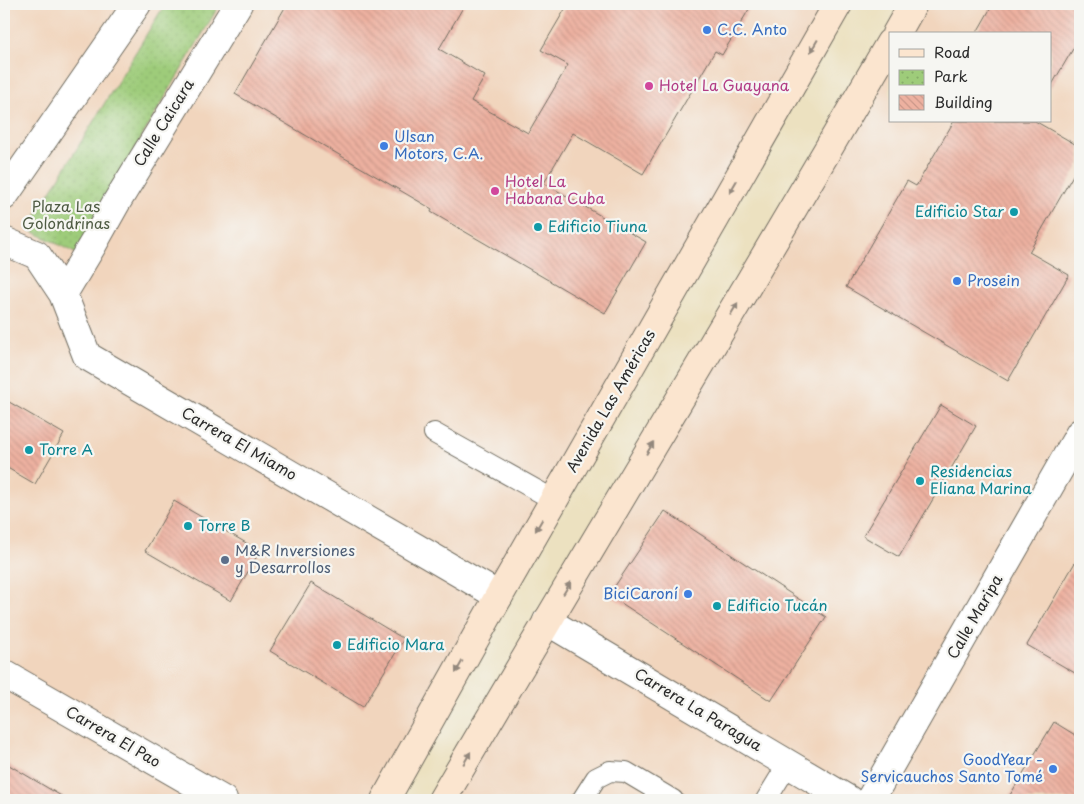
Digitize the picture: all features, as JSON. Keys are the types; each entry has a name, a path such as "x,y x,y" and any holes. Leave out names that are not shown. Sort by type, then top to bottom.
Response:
{"main road":[{"name":"Avenida Las Américas","path":"385,800 499,596 838,4"},
{"path":"897,32 913,4"},
{"path":"442,800 547,620 802,196 889,45"}],"street":[{"path":"4,196 137,4"},
{"name":"Calle Caicara","path":"62,294 238,4"},
{"name":"Carrera El Miamo","path":"4,241 37,254 62,294 87,356 499,596"},
{"name":"Calle Maripa","path":"870,800 1080,433"},
{"name":"Carrera La Paragua","path":"547,620 849,800"},
{"name":"Carrera El Pao","path":"4,674 223,800"}],"lane":[{"path":"434,433 554,500"},
{"path":"766,800 788,764"},
{"path":"582,800 596,778 610,772 626,772 673,800"}],"shaded area":[{"path":"4,4 840,4 386,800 4,800"},
{"path":"910,4 1080,4 1080,800 442,800 889,41 889,122 1052,122 1052,32 894,32"}],"green space":[{"name":"Plaza Las Golondrinas","path":"165,4 220,4 94,218 77,254 28,229"}],"building":[{"path":"287,4 465,4 439,49 485,76 471,101 528,133 568,65 541,50 568,4 752,4 722,55 715,51 643,174 573,133 544,183 646,242 605,313 431,212 432,209 235,94"},
{"path":"993,4 1080,4 1080,37 1052,85 1052,32 977,32"},
{"name":"Prosein","path":"953,122 1037,122 1080,147 1080,163 1029,252 1069,275 1008,381 846,287 907,181 916,186"},
{"name":"Torre A","path":"4,399 64,434 35,484 4,466"},
{"name":"Residencias Eliana Marina","path":"941,405 976,426 899,557 863,536"},
{"name":"Torre B","path":"174,501 260,551 231,601 145,551"},
{"name":"Edificio Tucán","path":"665,511 826,617 771,701 609,595"},
{"path":"1080,554 1080,676 1027,645"},
{"name":"Edificio Mara","path":"311,583 404,639 363,707 270,651"},
{"name":"GoodYear - Servicauchos Santo Tomé","path":"1054,722 1080,738 1080,800 1007,800"},
{"path":"4,762 68,800 4,800"}],"place":[{"name":"C.C. Anto","path":"707,30"},
{"name":"Hotel La Guayana","path":"649,86"},
{"name":"Ulsan Motors, C.A.","path":"384,146"},
{"name":"Hotel La Habana Cuba","path":"495,191"},
{"name":"Edificio Star","path":"1014,212"},
{"name":"Edificio Tiuna","path":"538,227"},
{"name":"Prosein","path":"957,281"},
{"name":"Torre A","path":"29,450"},
{"name":"Residencias Eliana Marina","path":"920,481"},
{"name":"Torre B","path":"188,526"},
{"name":"M&R Inversiones y Desarrollos","path":"225,560"},
{"name":"BiciCaroní","path":"688,594"},
{"name":"Edificio Tucán","path":"717,606"},
{"name":"Edificio Mara","path":"337,645"},
{"name":"GoodYear - Servicauchos Santo Tomé","path":"1053,769"}]}
